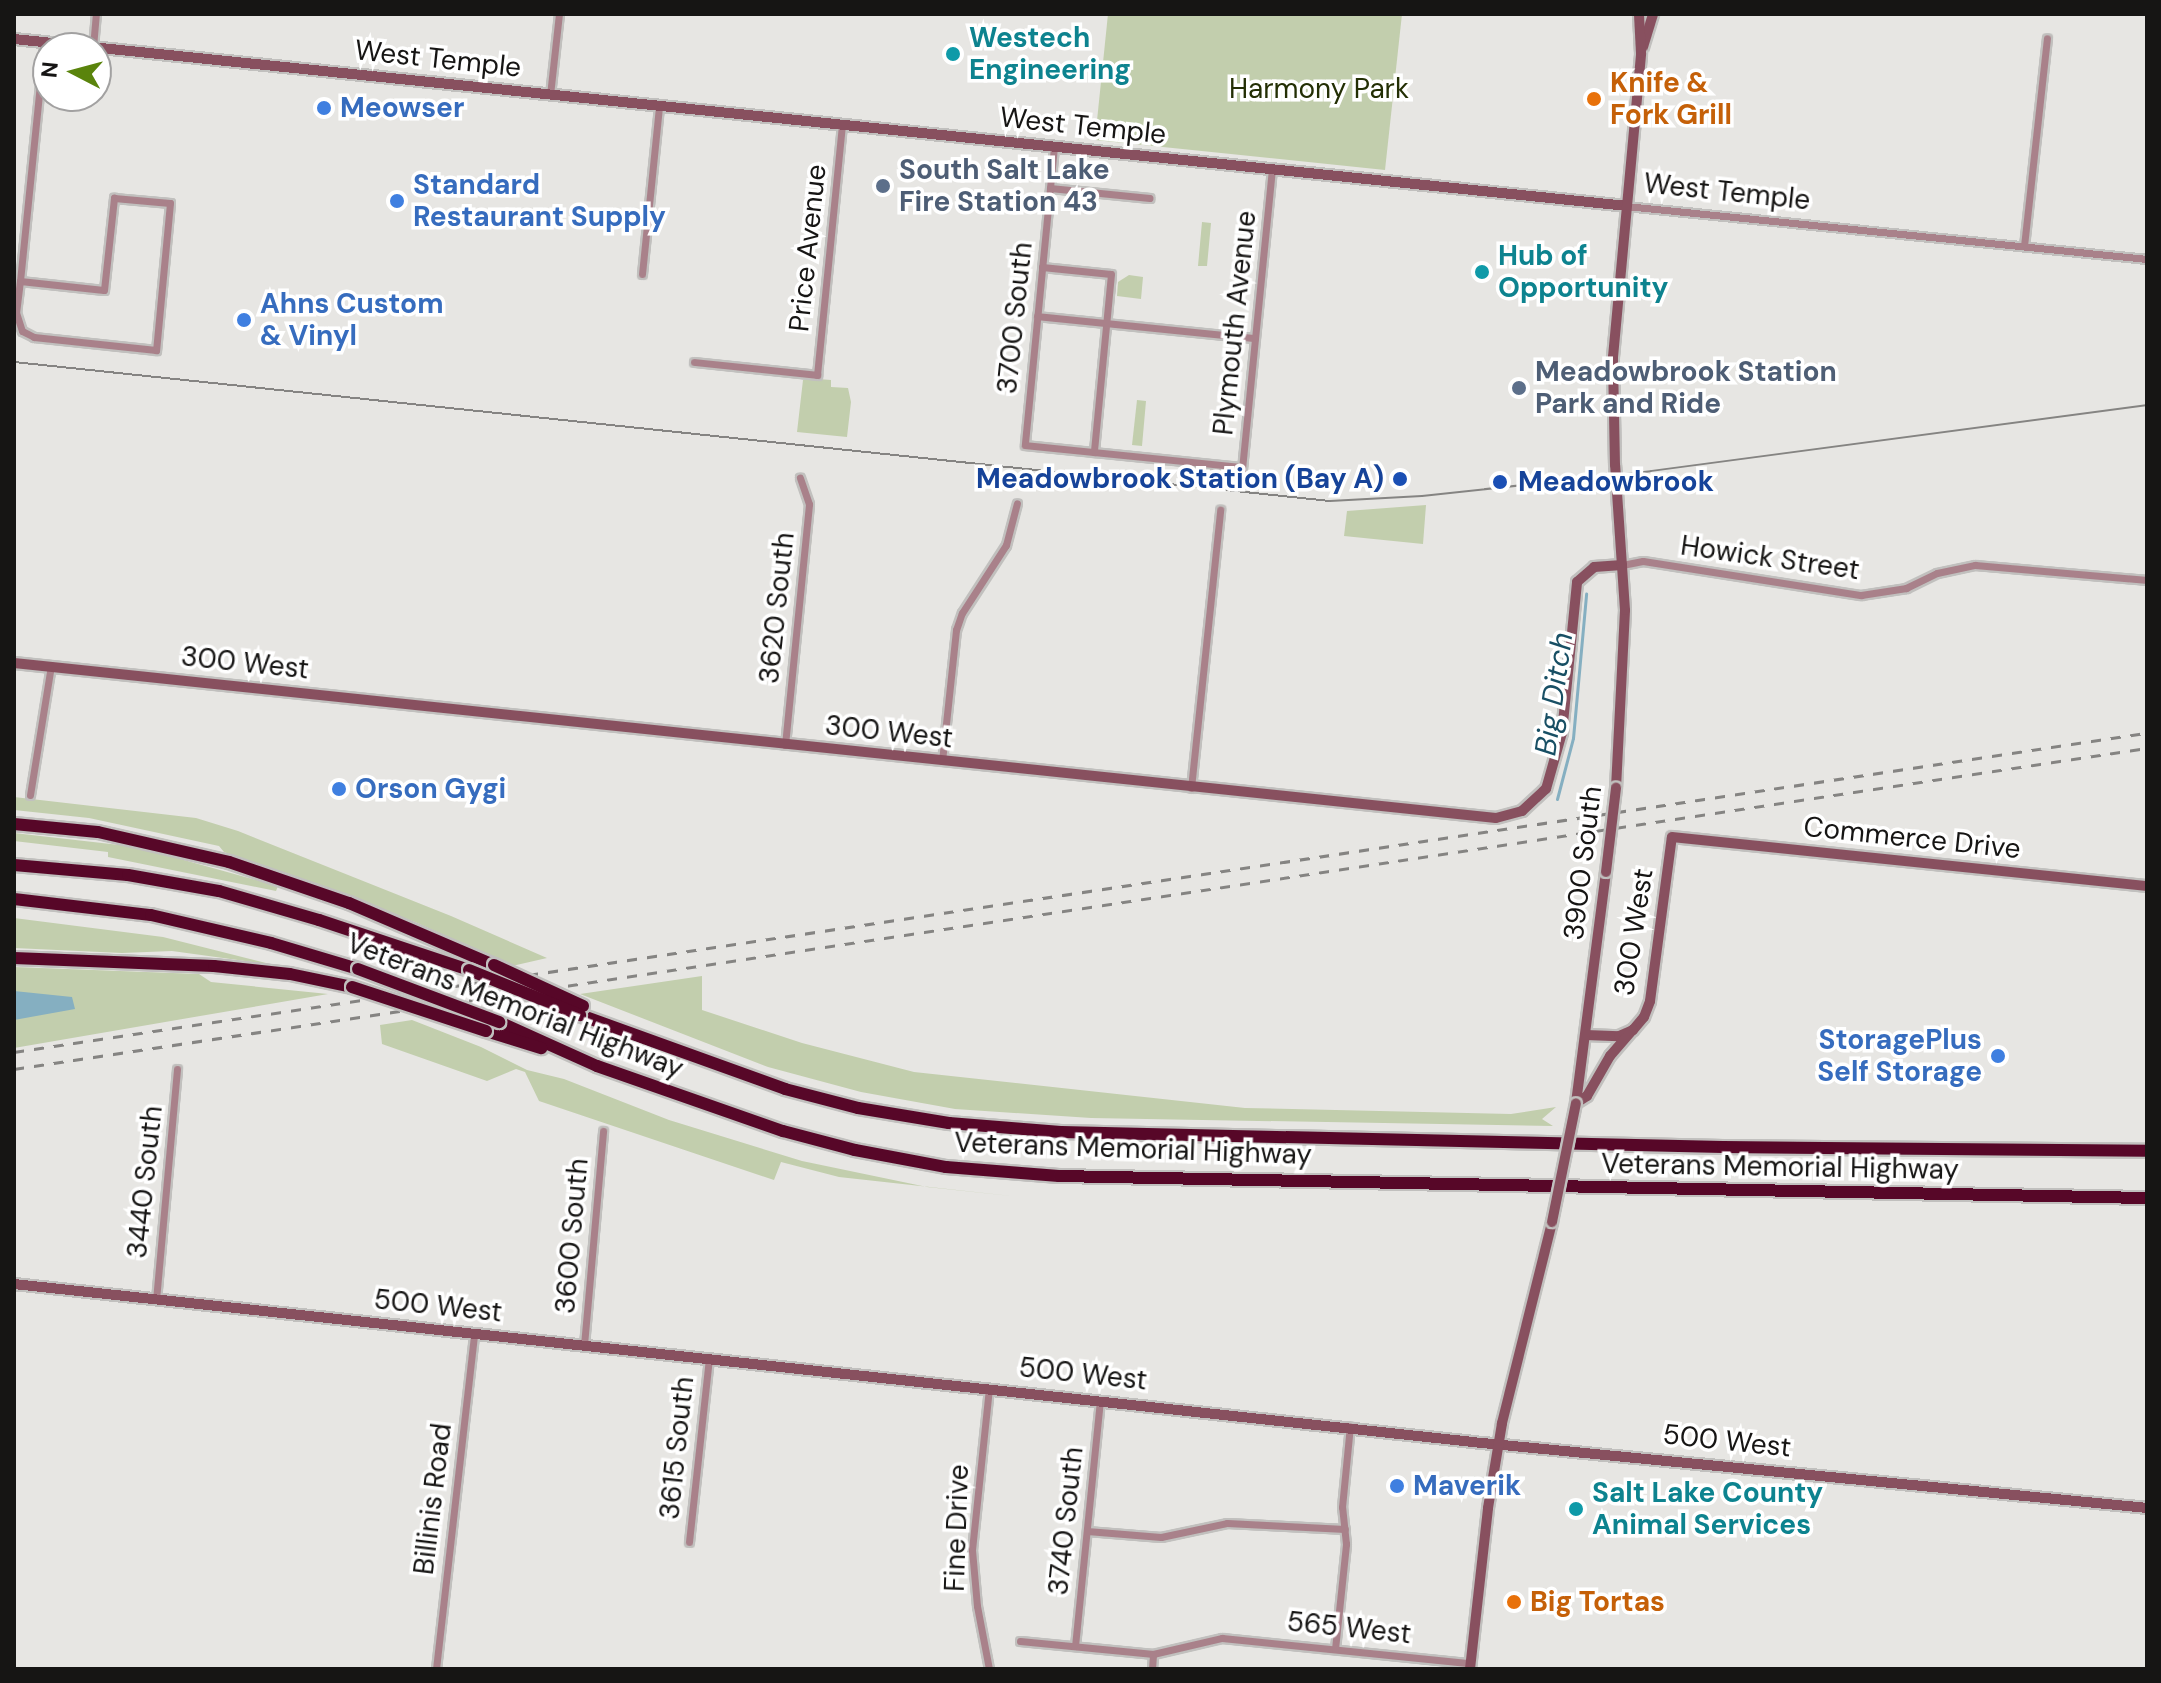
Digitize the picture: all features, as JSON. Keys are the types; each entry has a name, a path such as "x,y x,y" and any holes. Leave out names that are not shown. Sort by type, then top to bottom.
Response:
{"highway":[{"path":"14,824 98,832 229,862 349,903 494,965 582,1010"},
{"name":"Veterans Memorial Highway","path":"14,865 128,875 219,891 319,920 469,970 582,1010 623,1032 785,1089 858,1108 949,1123 1061,1132 1723,1147 2147,1151"},
{"name":"Veterans Memorial Highway","path":"14,899 151,915 255,939 358,969 499,1022 594,1065 783,1131 855,1150 946,1167 1059,1176 2147,1198"},
{"path":"14,958 214,966 290,974 352,987 594,1065"}],"street":[{"path":"550,95 559,14"},
{"name":"3900 South","path":"1470,1666 1498,1443 1552,1222 1576,1103 1616,788 1625,656 1613,357 1641,53 1639,14"},
{"name":"3900 South","path":"1641,53 1653,14"},
{"path":"2024,246 2047,38"},
{"name":"West Temple","path":"112,49 2147,259"},
{"path":"642,274 659,106"},
{"path":"20,281 104,290 114,198 170,203 156,350 34,337 22,331 16,313 37,112"},
{"name":"Price Avenue","path":"694,362 817,375 842,125"},
{"name":"3700 South","path":"1054,147 1025,445 1094,452"},
{"name":"Plymouth Avenue","path":"1241,479 1272,170"},
{"path":"1050,188 1149,198"},
{"path":"1042,267 1111,274 1094,452 1242,467"},
{"path":"1037,316 1255,338"},
{"name":"3620 South","path":"785,745 809,504 800,478"},
{"path":"942,761 956,630 962,613 1006,545 1017,503"},
{"path":"1191,788 1220,510"},
{"name":"Howick Street","path":"1622,565 1643,561 1861,595 1910,587 1937,573 1975,565 2147,580"},
{"name":"300 West","path":"14,663 1478,818 1522,811 1546,789 1559,755 1575,588 1582,574 1594,567 1622,565"},
{"path":"30,795 51,666"},
{"name":"300 West","path":"1586,1035 1619,1036 1633,1030 1644,1017 1650,1001 1672,837"},
{"name":"Commerce Drive","path":"1672,837 2147,886"},
{"path":"1576,1103 1595,1086 1610,1056 1633,1030"},
{"name":"3440 South","path":"156,1300 177,1069"},
{"name":"3600 South","path":"584,1345 603,1131"},
{"name":"500 West","path":"14,1284 1498,1443 2147,1508"},
{"name":"Billinis Road","path":"436,1669 474,1334"},
{"name":"3615 South","path":"689,1542 709,1359"},
{"name":"Fine Drive","path":"989,1388 972,1550 974,1586 989,1669"},
{"name":"3740 South","path":"1075,1646 1100,1400"},
{"path":"1335,1649 1345,1529 1342,1507 1350,1426"},
{"path":"1087,1531 1161,1537 1238,1523 1319,1530 1345,1529"},
{"name":"565 West","path":"1020,1641 1153,1654 1222,1638 1470,1666"},
{"path":"1152,1669 1153,1654"}],"green space":[{"name":"Harmony Park","path":"1108,14 1402,14 1385,170 1095,140"},
{"path":"1202,222 1211,223 1207,266 1198,266"},
{"path":"1129,275 1143,277 1141,299 1117,296 1118,282"},
{"path":"803,380 831,380 831,387 848,388 851,402 847,437 797,432"},
{"path":"1137,400 1146,401 1142,446 1132,445"},
{"path":"1426,505 1423,544 1344,536 1347,511"},
{"path":"14,797 196,818 238,831 547,958 512,966 415,922 224,852 219,846 89,818 14,810"},
{"path":"14,833 137,847 278,886 276,891 108,857 108,852 14,841"},
{"path":"14,918 163,937 274,965 172,951 122,953 14,948"},
{"path":"14,967 199,974 211,982 328,994 14,1048"},
{"path":"702,976 702,1010 802,1043 914,1072 1245,1108 1511,1114 1556,1107 1542,1119 1553,1126 1091,1118 955,1109 861,1092 768,1067 580,994"},
{"path":"412,1020 481,1047 527,1070 564,1079 669,1120 802,1161 924,1186 839,1177 781,1162 774,1180 539,1101 525,1072 516,1069 487,1081 382,1044 380,1025"}],"water":[{"path":"14,991 72,997 75,1009 14,1020"}],"waterway":[{"name":"Big Ditch","path":"1557,799 1573,738 1586,594"}],"tram line":[{"path":"14,362 1330,501 1422,496 1651,471 2147,405"}],"railway":[{"path":"14,1052 2147,733"},
{"path":"14,1069 2147,748"}],"place":[{"name":"Westech Engineering","path":"953,54"},
{"name":"Knife & Fork Grill","path":"1594,99"},
{"name":"Meowser","path":"324,108"},
{"name":"South Salt Lake Fire Station 43","path":"883,186"},
{"name":"Standard Restaurant Supply","path":"397,201"},
{"name":"Hub of Opportunity","path":"1482,272"},
{"name":"Ahns Custom & Vinyl","path":"244,320"},
{"name":"Meadowbrook Station Park and Ride","path":"1519,388"},
{"name":"Meadowbrook Station (Bay A)","path":"1400,479"},
{"name":"Meadowbrook","path":"1500,482"},
{"name":"Orson Gygi","path":"339,789"},
{"name":"StoragePlus Self Storage","path":"1998,1056"},
{"name":"Maverik","path":"1397,1486"},
{"name":"Salt Lake County Animal Services","path":"1576,1509"},
{"name":"Big Tortas","path":"1514,1602"}]}
